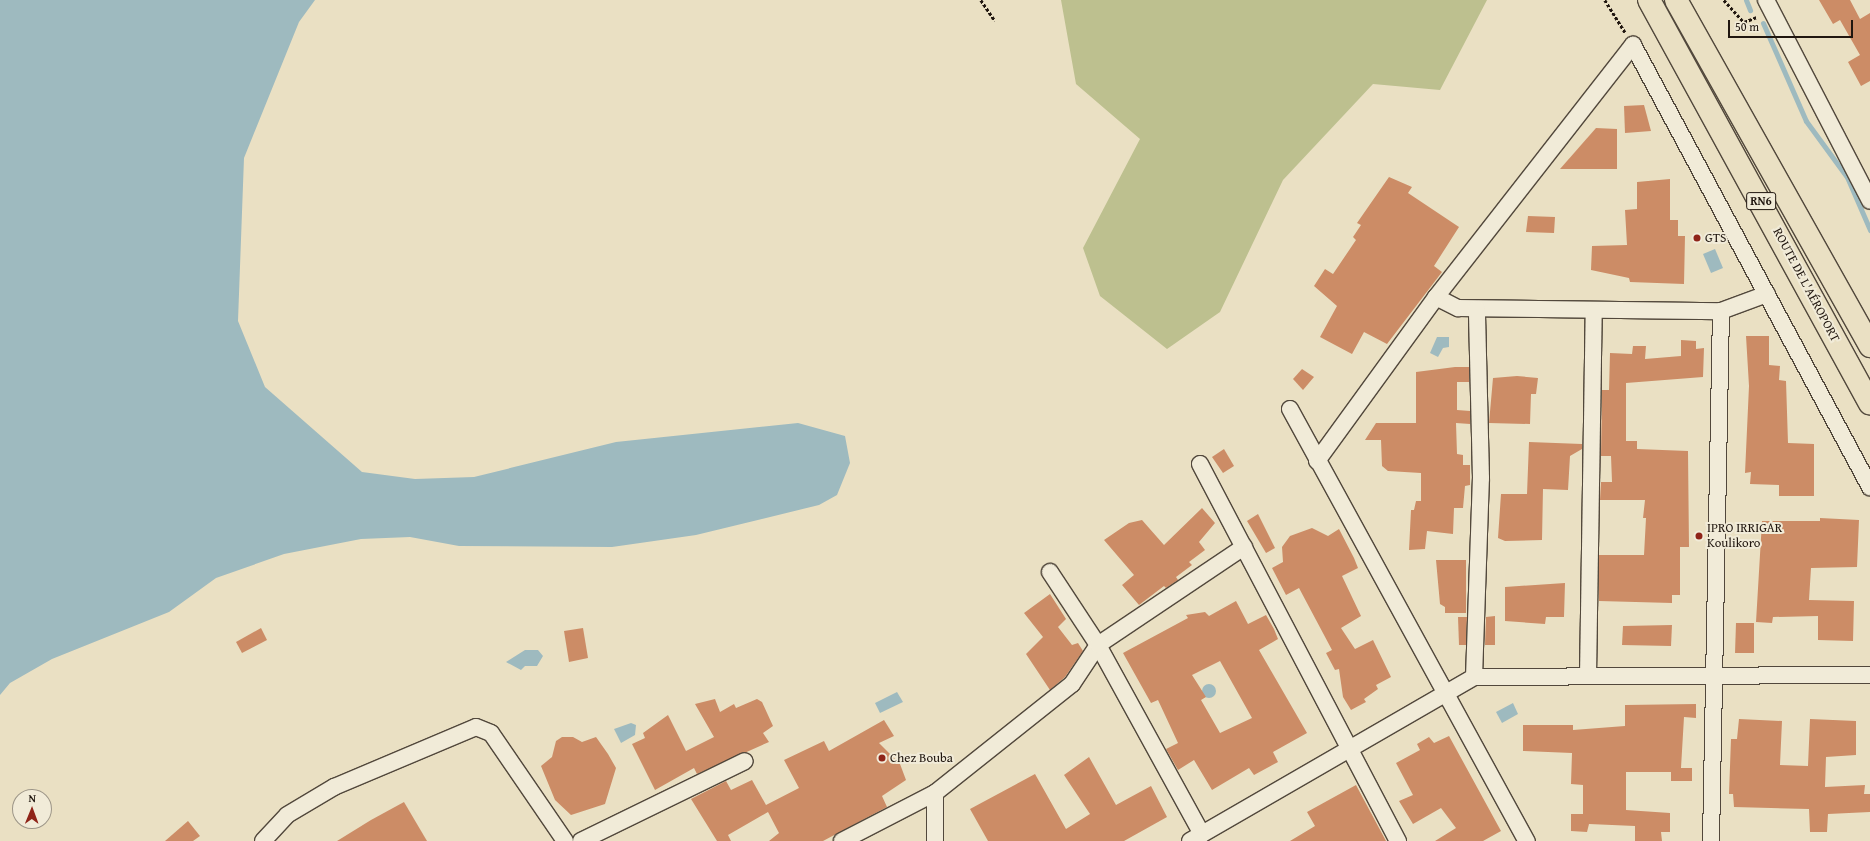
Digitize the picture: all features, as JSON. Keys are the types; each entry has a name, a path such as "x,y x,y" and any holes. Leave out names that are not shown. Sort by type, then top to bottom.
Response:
{"highway":[{"name":"ROUTE DE L'AÉROPORT","path":"1649,0 1870,403"},
{"name":"ROUTE DE L'AÉROPORT","path":"1676,0 1870,346"}],"street":[{"path":"1769,6 1870,201"},
{"path":"1317,461 1436,297 1633,45 1870,487"},
{"path":"1436,297 1458,308 1594,311 1721,311 1767,294"},
{"path":"1474,677 1481,478 1477,308"},
{"path":"1588,676 1594,311"},
{"path":"1711,841 1721,311"},
{"path":"1290,409 1317,461 1527,841"},
{"path":"1200,464 1398,841"},
{"path":"842,841 935,793 1072,684 1098,645 1244,547"},
{"path":"1050,572 1098,645 1196,837 1474,677 1870,675"},
{"path":"263,841 287,815 334,787 476,727 491,733 565,841"},
{"path":"582,841 745,761"},
{"path":"935,793 935,841"}],"path":[{"path":"981,0 995,21"},
{"path":"1605,0 1633,45"},
{"path":"1724,0 1744,22 1769,6"}],"green space":[{"path":"1061,0 1487,0 1440,90 1373,84 1283,180 1220,312 1167,349 1100,296 1083,248 1140,139 1076,84"}],"water":[{"path":"0,0 315,0 299,22 244,158 238,321 265,387 362,472 415,479 474,477 616,442 798,423 845,436 850,463 837,495 819,505 696,535 612,547 459,546 410,537 361,539 284,554 216,578 169,612 52,659 10,683 0,695"},
{"path":"1715,249 1723,268 1711,273 1703,254"},
{"path":"1437,337 1449,337 1449,347 1443,348 1438,357 1430,353"},
{"path":"525,650 538,650 543,656 537,666 525,666 521,670 506,662"},
{"path":"1206,684 1212,684 1216,688 1216,694 1212,698 1206,698 1202,694 1202,688"},
{"path":"897,692 903,702 880,713 875,703"},
{"path":"1513,703 1518,714 1502,723 1496,712"},
{"path":"631,723 636,725 635,735 621,743 614,729"}],"building":[{"path":"1819,0 1850,0 1860,19 1870,13 1870,81 1861,86 1848,62 1860,55 1840,20 1833,24"},
{"path":"1644,105 1651,131 1625,133 1624,106"},
{"path":"1596,128 1617,129 1617,169 1560,169"},
{"path":"1389,177 1412,187 1408,193 1459,227 1434,266 1442,272 1387,344 1364,332 1352,354 1320,337 1337,306 1314,286 1325,269 1333,274 1356,240 1353,237 1361,225 1357,223"},
{"path":"1670,179 1670,220 1678,220 1678,236 1685,236 1684,284 1630,282 1629,278 1591,270 1592,246 1627,245 1625,210 1637,209 1637,182"},
{"path":"1528,216 1555,217 1554,233 1526,232"},
{"path":"1746,336 1769,336 1769,365 1780,366 1779,380 1786,381 1788,443 1814,444 1814,496 1779,496 1779,485 1750,484 1751,472 1745,473 1749,386"},
{"path":"1681,340 1696,341 1696,349 1704,348 1703,377 1626,383 1626,441 1637,441 1637,449 1688,451 1689,547 1680,547 1680,595 1672,595 1672,603 1599,601 1599,555 1644,555 1646,518 1643,518 1645,500 1600,500 1601,482 1612,482 1611,456 1601,456 1602,390 1609,390 1610,353 1632,354 1633,346 1646,346 1645,359 1681,356"},
{"path":"1455,367 1469,367 1469,382 1457,382 1457,410 1470,411 1470,424 1456,423 1457,454 1463,455 1463,465 1470,465 1470,485 1465,486 1463,508 1454,508 1453,534 1427,531 1425,549 1409,550 1411,510 1414,510 1416,501 1421,501 1421,473 1388,471 1382,466 1381,440 1365,440 1376,423 1416,423 1416,372"},
{"path":"1302,369 1314,377 1303,390 1293,379"},
{"path":"1517,376 1538,378 1536,394 1531,394 1530,424 1489,423 1493,378"},
{"path":"1529,442 1582,444 1582,449 1570,456 1568,490 1543,489 1542,540 1505,541 1498,538 1501,494 1527,494"},
{"path":"1224,449 1234,466 1223,473 1212,457"},
{"path":"1202,508 1215,523 1199,542 1205,550 1189,562 1192,565 1176,577 1178,580 1166,588 1164,586 1139,605 1122,585 1134,575 1104,540 1129,523 1142,520 1164,545"},
{"path":"1258,514 1275,548 1266,553 1247,521"},
{"path":"1820,518 1859,520 1857,567 1811,568 1809,600 1854,601 1853,641 1818,640 1818,616 1773,617 1772,623 1756,622 1762,521 1820,521"},
{"path":"1312,528 1328,536 1339,529 1358,568 1342,576 1361,616 1341,628 1355,649 1373,640 1391,677 1376,685 1378,689 1364,699 1366,702 1351,710 1343,697 1339,669 1335,670 1326,653 1332,650 1299,588 1286,595 1272,568 1283,562 1282,547 1290,536"},
{"path":"1436,560 1466,560 1466,613 1445,613 1445,607 1440,604"},
{"path":"1565,583 1564,617 1546,617 1545,624 1505,621 1505,587"},
{"path":"1050,594 1066,619 1058,627 1072,645 1078,643 1083,651 1065,677 1050,690 1026,654 1043,637 1024,613"},
{"path":"1236,601 1248,624 1266,615 1278,639 1259,650 1307,733 1273,752 1278,762 1254,775 1249,768 1212,790 1194,760 1178,770 1166,749 1178,743 1158,700 1151,703 1123,653 1188,618 1186,615 1205,612 1209,616","holes":["1220,661 1252,718 1220,733 1201,700 1206,697 1192,675"]},
{"path":"1495,616 1495,645 1485,645 1486,617"},
{"path":"1458,617 1467,617 1466,645 1459,645"},
{"path":"1736,623 1754,623 1754,653 1735,653"},
{"path":"1672,625 1671,646 1622,645 1623,626"},
{"path":"261,628 267,640 242,653 236,642"},
{"path":"583,628 588,658 569,662 564,631"},
{"path":"715,699 720,712 734,704 736,708 757,699 762,702 773,726 763,733 769,742 697,774 694,768 655,790 632,744 645,738 643,733 668,715 686,751 714,737 695,704"},
{"path":"1696,704 1696,718 1684,717 1681,768 1692,768 1692,781 1671,781 1671,772 1626,772 1626,810 1670,813 1670,832 1661,832 1662,841 1635,841 1635,826 1589,824 1587,832 1571,831 1571,814 1583,814 1583,785 1571,784 1572,753 1523,751 1523,725 1573,725 1573,730 1625,726 1625,705"},
{"path":"1739,719 1782,721 1780,765 1808,766 1810,719 1856,721 1856,755 1826,757 1825,787 1865,785 1864,794 1870,794 1870,812 1828,814 1827,832 1810,832 1809,809 1734,807 1733,794 1729,794 1731,739 1737,739"},
{"path":"884,720 894,736 879,743 900,764 906,780 882,796 887,807 823,841 769,841 779,833 768,812 728,835 731,841 717,841 691,799 726,781 731,790 752,780 766,805 799,788 784,760 824,741 829,751"},
{"path":"1449,736 1501,831 1483,841 1435,841 1456,828 1441,808 1413,824 1399,801 1413,795 1396,763 1420,750 1417,744 1429,737 1434,743"},
{"path":"562,737 573,737 582,742 596,737 608,754 616,768 605,804 571,815 555,800 541,766 552,757 556,741"},
{"path":"1089,757 1116,805 1151,786 1167,817 1124,841 988,841 970,809 1035,774 1066,829 1090,814 1064,775"},
{"path":"1356,785 1386,841 1290,841 1315,826 1307,812"},
{"path":"404,802 427,841 337,841 371,820"},
{"path":"188,821 200,836 193,841 165,841"}],"waterway":[{"path":"1746,0 1750,10"},
{"path":"1763,23 1806,121 1847,177 1870,230"}],"place":[{"name":"GTS","path":"1697,238"},
{"name":"IPRO IRRIGAR Koulikoro","path":"1699,536"},
{"name":"Chez Bouba","path":"882,758"}]}
